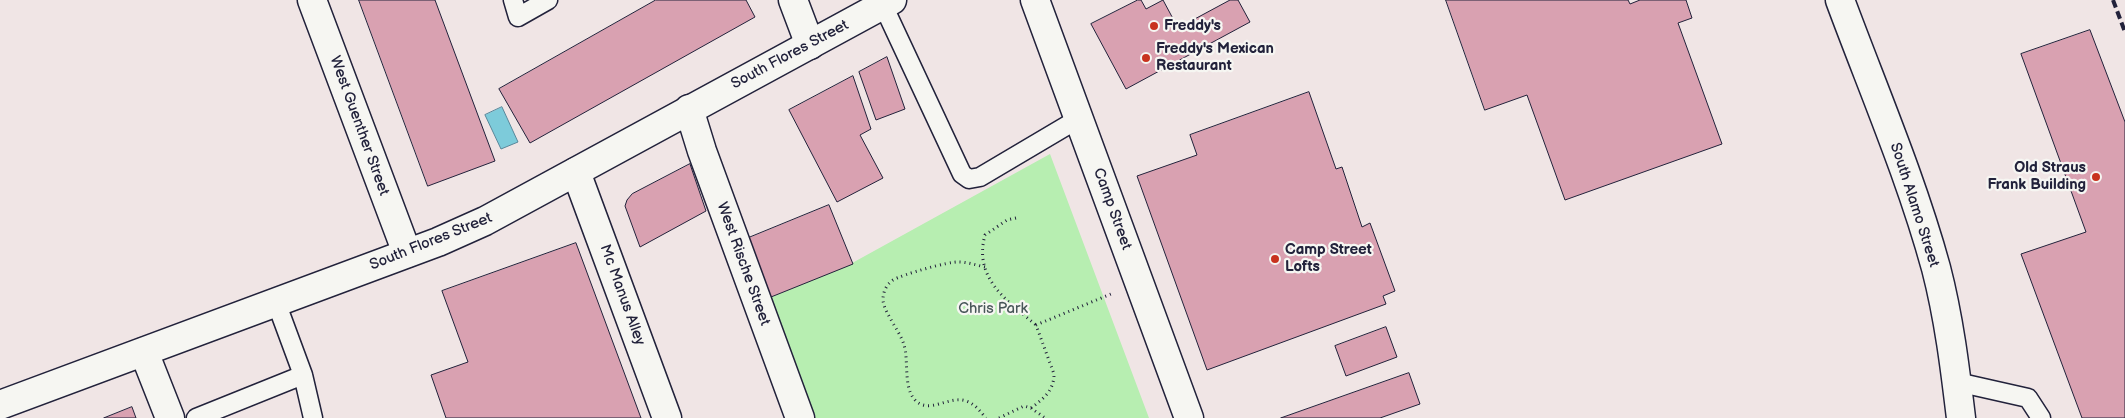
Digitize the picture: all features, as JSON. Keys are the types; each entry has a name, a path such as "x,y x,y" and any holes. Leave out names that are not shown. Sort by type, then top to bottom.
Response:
{"street":[{"name":"West Guenther Street","path":"312,0 407,252"},
{"path":"793,0 810,45"},
{"name":"Camp Street","path":"1035,0 1189,418"},
{"name":"South Alamo Street","path":"1840,0 1899,156 1936,268 1953,346 1961,418"},
{"name":"South Flores Street","path":"0,405 438,242 485,221 888,2"},
{"name":"West Rische Street","path":"689,109 702,151 800,418"},
{"name":"Mc Manus Alley","path":"576,172 667,418"},
{"path":"144,352 170,418"}],"lane":[{"path":"513,0 518,17 548,0"},
{"path":"888,2 962,174 969,179 980,177 1078,119"},
{"path":"276,302 303,375 313,418"},
{"path":"196,418 303,375"},
{"path":"1957,382 2028,398 2041,418"}],"path":[{"path":"1016,218 1007,220 986,235 982,253 985,267 1000,295 1036,325 1054,374 1054,380 1045,397 1031,408"},
{"path":"985,267 957,261 945,263 894,280 884,293 883,302 904,346 910,391 916,400 924,406 932,406 951,400 964,400 974,406 986,418"},
{"path":"1036,325 1112,293"},
{"path":"998,418 1024,406 1031,408 1045,418"}],"green space":[{"name":"Chris Park","path":"1050,154 1149,418 812,418 767,299 854,262"}],"water":[{"path":"502,107 518,142 501,149 485,115"}],"building":[{"path":"359,0 435,0 495,161 428,186"},
{"path":"656,0 746,0 755,17 530,143 499,89"},
{"name":"Freddy's Mexican Restaurant","path":"1141,0 1146,9 1163,0 1178,28 1230,0 1238,0 1250,22 1126,89 1091,24"},
{"path":"1446,0 1628,0 1630,4 1640,0 1686,0 1692,18 1678,23 1722,144 1565,200 1527,95 1485,110"},
{"name":"Old Straus Frank Building","path":"2090,30 2125,122 2125,418 2082,418 2021,254 2086,232 2021,54"},
{"path":"887,57 905,109 876,120 859,72"},
{"path":"853,76 871,129 860,135 883,178 837,202 789,110"},
{"name":"Camp Street Lofts","path":"1309,92 1336,169 1342,167 1362,227 1370,223 1395,291 1383,296 1386,304 1207,370 1137,176 1197,155 1190,135"},
{"path":"690,164 706,211 640,247 625,206 627,200 632,194"},
{"path":"829,205 853,264 771,297 746,239"},
{"path":"576,243 641,418 446,418 431,375 468,362 442,291"},
{"path":"1386,327 1397,357 1346,376 1335,346"},
{"path":"1409,373 1420,404 1380,418 1281,418"},
{"path":"132,407 136,418 104,418"}],"railway":[{"path":"2113,0 2125,32"}],"place":[{"name":"Freddy's","path":"1154,26"},
{"name":"Freddy's Mexican Restaurant","path":"1146,58"},
{"name":"Old Straus Frank Building","path":"2096,177"},
{"name":"Camp Street Lofts","path":"1275,259"}]}
